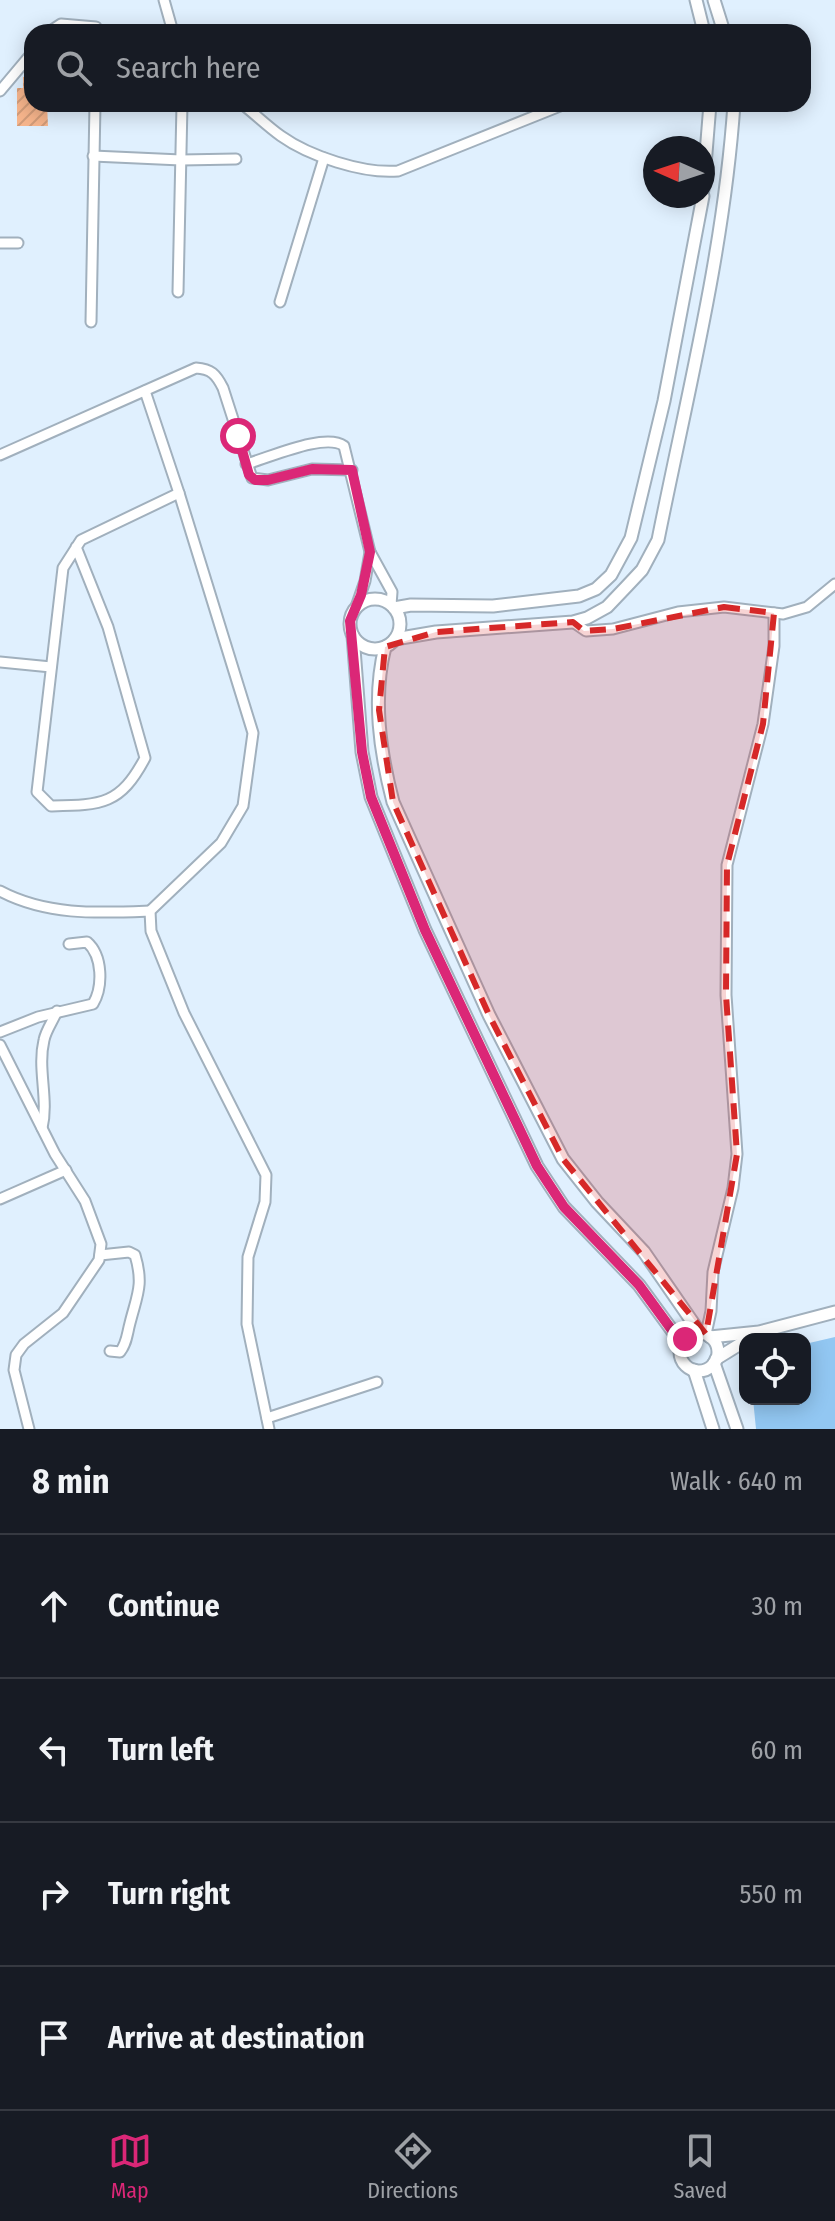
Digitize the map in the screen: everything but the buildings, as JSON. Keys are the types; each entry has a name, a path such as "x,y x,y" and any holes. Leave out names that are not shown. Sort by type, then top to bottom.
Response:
{"street":[{"path":"164,0 171,24"},
{"path":"696,0 702,24"},
{"path":"714,0 722,24"},
{"path":"0,91 24,62"},
{"path":"91,322 95,112"},
{"path":"178,292 182,112"},
{"path":"252,112 282,137 324,158 383,173 398,171 545,112"},
{"path":"707,136 709,112"},
{"path":"353,636 367,648 436,632 573,622 607,607 642,570 658,540 711,282 728,177 733,112"},
{"path":"93,156 236,159"},
{"path":"280,302 324,158"},
{"path":"356,607 373,598 393,606 493,606 579,596 596,589 611,575 624,556 631,538 664,401 701,208"},
{"path":"0,243 18,243"},
{"path":"0,455 196,368 216,374 252,478 262,481 312,469 352,470"},
{"path":"0,891 17,901 62,912 150,911 221,843 243,806 253,733 145,391"},
{"path":"246,464 332,440 344,446 370,552 392,592 400,627 390,643 378,680 385,774 393,802 489,1015 563,1159 597,1202 644,1252 717,1347 715,1361 737,1429"},
{"path":"76,547 108,627 145,758 132,783 109,801 51,806 37,792 63,568 76,547 81,540 179,493"},
{"path":"370,552 365,581 350,621 362,752 371,797 432,944 537,1166 564,1207 639,1285 682,1344 682,1360 694,1370 713,1429"},
{"path":"573,622 586,631 613,629 678,612 724,607 783,614 807,607 835,584"},
{"path":"705,1335 711,1311 713,1272 733,1188 737,1154 726,995 727,865 763,724 774,646 774,613"},
{"path":"0,662 51,667"},
{"path":"150,911 151,931 184,1013 266,1175 265,1202 248,1257 247,1324 268,1424 377,1382"},
{"path":"0,1032 57,1011 93,1004 99,991 100,970 92,945 84,942 69,944"},
{"path":"42,1128 45,1108 44,1037 57,1011"},
{"path":"0,1045 42,1128 94,1217 101,1244 99,1260 63,1313 24,1344 16,1355 14,1370 29,1429"},
{"path":"0,1199 66,1170"},
{"path":"100,1255 129,1252 135,1255 139,1270 139,1293 126,1343 120,1352 110,1351"},
{"path":"682,1344 689,1336 759,1332 835,1312"},
{"path":"694,1370 705,1370 739,1345"}],"highlighted area":[{"path":"724,607 774,613 763,724 727,865 726,995 737,1154 706,1334 563,1159 489,1015 393,802 379,710 385,647 436,632 573,622 584,631 613,629"}],"shaded area":[{"path":"835,1337 835,1429 756,1429 754,1405 811,1405 811,1343"}],"route":[{"path":"238,436 249,475 255,480 268,480 312,469 352,470 370,552 365,581 352,613 350,629 362,752 371,797 425,930 537,1166 564,1207 639,1285 682,1344 685,1339"}]}
